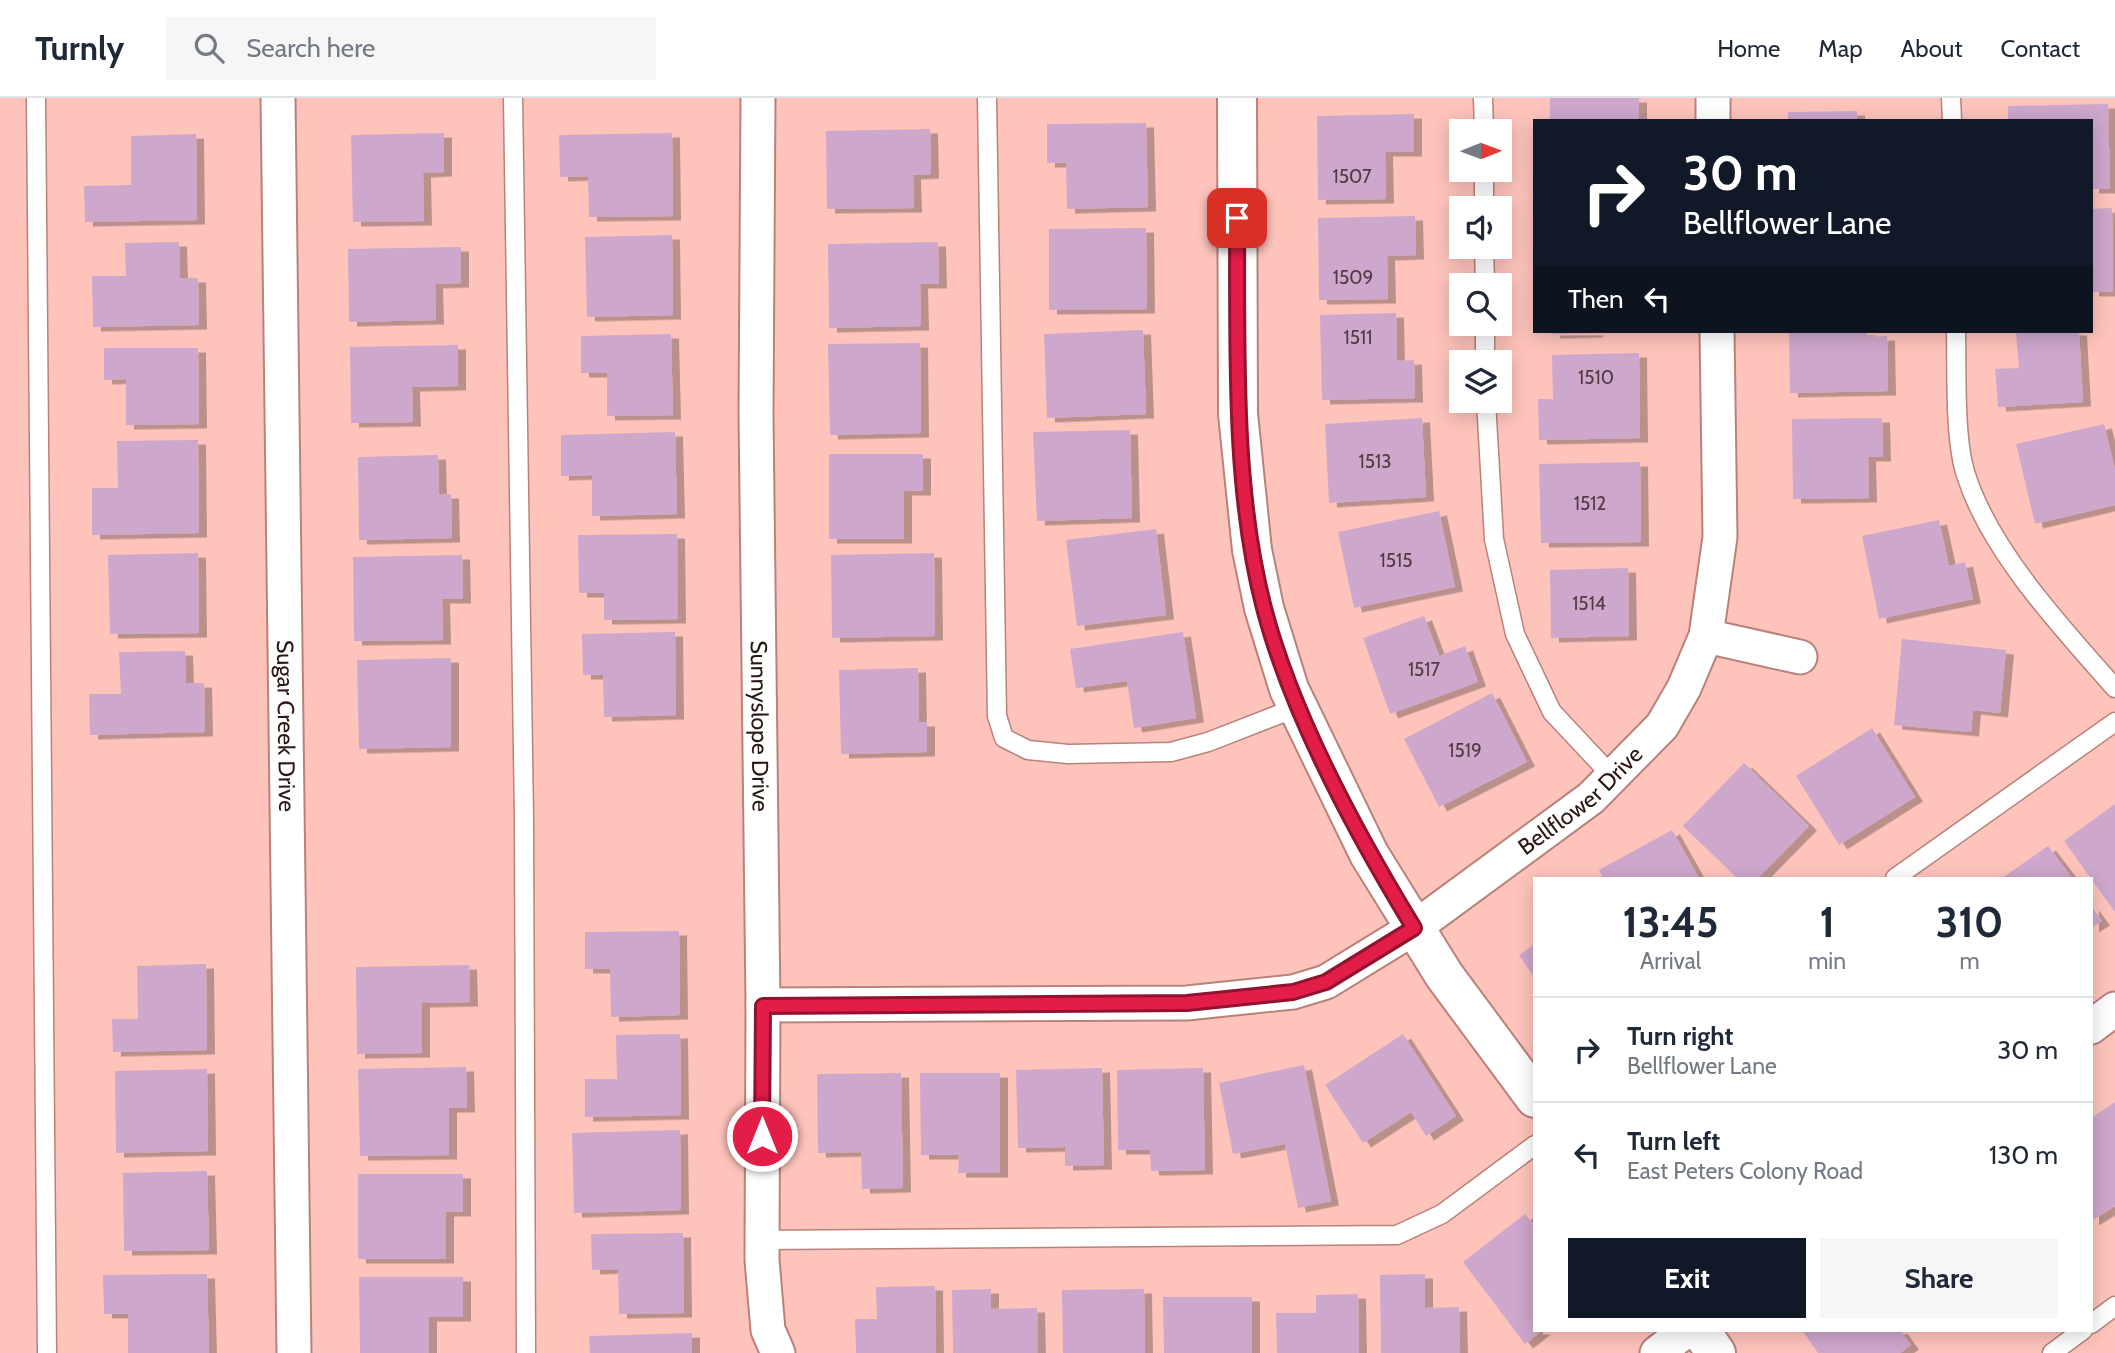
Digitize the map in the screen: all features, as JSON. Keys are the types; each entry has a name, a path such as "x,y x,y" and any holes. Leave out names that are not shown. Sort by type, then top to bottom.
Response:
{"street":[{"name":"Sugar Creek Drive","path":"278,98 294,1353"},
{"name":"Sunnyslope Drive","path":"758,98 756,413 763,1006 762,1240 768,1330 778,1353"},
{"path":"1237,98 1238,414 1249,523 1264,608 1298,707 1369,854 1444,975 1533,1095"},
{"path":"1713,98 1713,119"},
{"name":"Bellflower Drive","path":"763,1006 1187,1003 1293,992 1326,982 1414,928 1591,798 1662,726 1684,688 1706,636 1720,537 1717,333"},
{"path":"1706,636 1800,657"},
{"path":"2093,1026 2115,1009"},
{"path":"1657,1353 1684,1332"},
{"path":"1701,1332 1716,1353"}],"lane":[{"path":"37,98 47,1353"},
{"path":"513,98 524,818 526,1353"},
{"path":"987,98 997,716 1004,738 1028,750 1068,754 1171,752 1208,742 1298,707"},
{"path":"1483,98 1484,119"},
{"path":"1951,98 1952,119"},
{"path":"1956,333 1958,405 1965,473 1993,538 2115,688"},
{"path":"1487,413 1494,539 1515,634 1552,712 1612,776"},
{"path":"1896,877 2115,723"},
{"path":"762,1240 1397,1235 1442,1214 1533,1146"},
{"path":"2093,1322 2115,1306"},
{"path":"2053,1353 2080,1332"}],"building":[{"path":"1550,98 1639,98 1639,119 1550,119"},
{"path":"2108,104 2110,189 2093,189 2093,119 2008,119 2008,106"},
{"path":"1857,111 1857,119 1788,119 1788,112"},
{"path":"1414,114 1414,152 1385,152 1386,199 1318,200 1317,116"},
{"path":"1146,123 1148,207 1067,209 1066,163 1047,163 1047,124"},
{"path":"930,129 931,174 913,175 914,208 827,209 826,131"},
{"path":"444,133 444,172 423,173 424,221 353,222 351,135"},
{"path":"672,133 673,216 589,217 588,176 560,177 559,135"},
{"path":"196,134 197,220 85,222 84,186 131,185 131,136"},
{"path":"2112,208 2113,292 2093,292 2093,209"},
{"path":"1415,216 1416,255 1387,256 1388,299 1319,300 1318,218"},
{"path":"1146,228 1147,309 1049,310 1049,229"},
{"path":"672,235 673,315 587,317 585,237"},
{"path":"179,242 180,278 198,278 199,325 93,327 92,276 126,276 125,243"},
{"path":"938,242 939,284 920,284 921,326 829,328 828,244"},
{"path":"461,247 461,283 435,284 436,320 349,322 348,249"},
{"path":"1396,313 1397,361 1414,360 1415,398 1322,400 1320,315"},
{"path":"1143,330 1146,414 1047,418 1044,334"},
{"path":"1789,333 1867,333 1867,337 1887,336 1888,391 1790,393"},
{"path":"2016,333 2079,333 2083,402 1998,407 1995,369 2019,368"},
{"path":"671,334 673,415 607,416 607,373 581,373 581,336"},
{"path":"920,343 921,433 830,435 828,344"},
{"path":"458,345 458,386 412,387 413,422 351,423 350,347"},
{"path":"104,348 198,348 199,424 126,425 126,379 104,380"},
{"path":"1639,353 1640,438 1539,440 1538,399 1553,399 1552,355"},
{"path":"1422,418 1426,497 1329,503 1325,424"},
{"path":"1882,418 1883,457 1868,457 1869,498 1793,499 1792,419"},
{"path":"2104,424 2115,470 2115,505 2035,524 2016,444"},
{"path":"1130,430 1132,518 1037,521 1033,432"},
{"path":"675,432 677,514 592,516 592,475 561,476 561,435"},
{"path":"198,440 199,533 92,535 92,488 118,488 117,441"},
{"path":"829,454 923,454 923,491 904,491 904,539 829,539"},
{"path":"438,455 439,494 451,494 452,538 359,540 358,457"},
{"path":"1640,462 1641,542 1541,543 1539,464"},
{"path":"1439,511 1455,587 1354,608 1338,532"},
{"path":"1939,520 1949,566 1965,562 1973,599 1879,619 1862,536"},
{"path":"1156,529 1166,615 1077,626 1066,540"},
{"path":"677,534 678,619 604,620 604,593 579,593 578,535"},
{"path":"198,553 199,633 110,634 108,555"},
{"path":"934,553 935,636 832,638 831,555"},
{"path":"462,555 463,599 442,599 443,640 354,641 353,557"},
{"path":"1628,568 1629,636 1551,638 1550,570"},
{"path":"1424,616 1439,656 1465,646 1478,682 1390,714 1363,638"},
{"path":"675,632 676,715 604,717 603,675 583,675 582,634"},
{"path":"1183,632 1196,718 1134,728 1127,681 1076,688 1070,649"},
{"path":"1902,639 2006,650 2000,713 1973,710 1971,732 1894,725"},
{"path":"185,651 186,683 204,683 205,732 90,735 89,694 121,694 119,652"},
{"path":"451,658 451,747 359,749 357,660"},
{"path":"918,668 919,722 927,722 927,752 841,754 839,670"},
{"path":"1492,693 1527,762 1439,807 1404,739"},
{"path":"1872,728 1915,797 1839,845 1796,776"},
{"path":"1744,763 1809,826 1759,877 1736,877 1683,826"},
{"path":"2115,804 2115,912 2093,881 2093,877 2090,877 2064,841"},
{"path":"1672,830 1698,877 1602,877 1599,870"},
{"path":"2048,846 2071,877 2003,877"},
{"path":"2093,909 2102,921 2093,927"},
{"path":"679,931 680,1015 611,1017 610,969 585,969 585,932"},
{"path":"1533,945 1533,976 1519,955"},
{"path":"206,964 207,1050 113,1052 112,1019 138,1019 137,966"},
{"path":"469,965 470,1002 422,1003 422,1053 357,1054 356,967"},
{"path":"680,1034 681,1115 585,1117 585,1079 617,1079 616,1035"},
{"path":"1403,1034 1456,1116 1426,1136 1411,1112 1363,1143 1325,1085"},
{"path":"1304,1065 1331,1201 1298,1208 1285,1144 1233,1154 1219,1083"},
{"path":"466,1067 467,1108 449,1108 449,1155 360,1156 358,1069"},
{"path":"1102,1068 1104,1165 1065,1166 1065,1147 1018,1148 1016,1070"},
{"path":"1203,1068 1205,1170 1151,1171 1150,1150 1118,1150 1117,1070"},
{"path":"207,1069 208,1151 116,1153 115,1071"},
{"path":"901,1073 903,1188 862,1189 861,1152 818,1153 817,1074"},
{"path":"920,1073 1000,1073 1000,1173 958,1173 959,1155 921,1155"},
{"path":"2115,1102 2115,1206 2093,1220 2093,1117"},
{"path":"680,1130 681,1210 574,1213 572,1133"},
{"path":"207,1171 209,1250 124,1251 123,1173"},
{"path":"358,1174 463,1174 463,1212 446,1212 446,1259 358,1259"},
{"path":"1525,1214 1533,1224 1533,1332 1540,1332 1525,1344 1463,1262"},
{"path":"683,1233 684,1313 619,1314 618,1269 592,1270 591,1234"},
{"path":"207,1274 209,1353 128,1353 128,1314 104,1314 103,1275"},
{"path":"1425,1274 1425,1308 1459,1307 1460,1353 1381,1353 1380,1275"},
{"path":"359,1277 463,1277 463,1317 429,1317 429,1353 360,1353"},
{"path":"935,1286 936,1353 856,1353 855,1319 877,1319 876,1287"},
{"path":"991,1289 991,1309 1037,1308 1038,1353 953,1353 952,1290"},
{"path":"1144,1289 1145,1353 1063,1353 1062,1290"},
{"path":"1358,1294 1359,1353 1277,1353 1276,1313 1316,1313 1316,1295"},
{"path":"1163,1297 1252,1297 1252,1353 1164,1353"},
{"path":"1803,1332 1901,1332 1911,1345 1900,1353 1818,1353"},
{"path":"692,1333 692,1353 590,1353 589,1336"}],"route":[{"path":"762,1136 763,1006 1187,1003 1293,992 1326,982 1414,928 1369,854 1289,689 1264,608 1252,550 1238,414 1237,218"}]}
